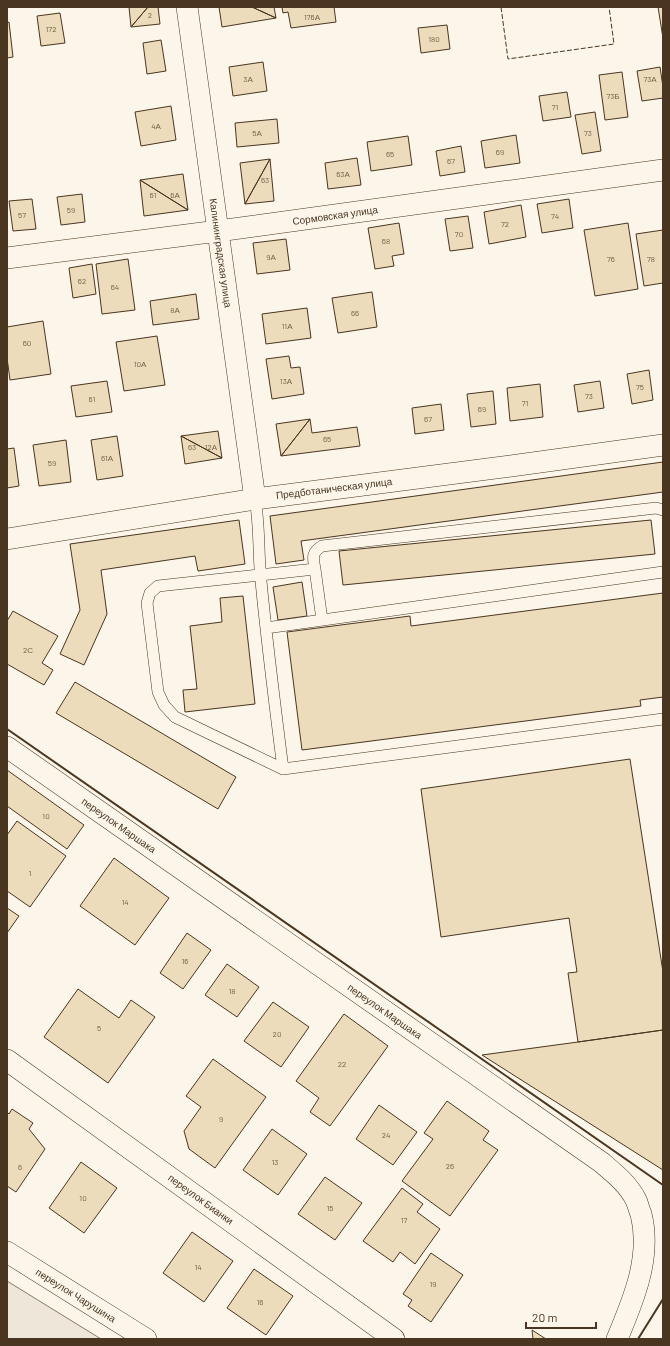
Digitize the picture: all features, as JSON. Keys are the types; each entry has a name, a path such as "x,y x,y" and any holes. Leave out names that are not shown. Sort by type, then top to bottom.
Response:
{"street":[{"name":"Калининградская улица","path":"187,7 255,499"},
{"name":"Сормовская улица","path":"7,258 218,231 663,170"},
{"name":"Предботаническая улица","path":"7,539 255,499 663,445"},
{"name":"переулок Маршака","path":"7,747 600,1162 625,1183 637,1201 643,1222 644,1250 640,1276 617,1339"},
{"name":"переулок Бианки","path":"7,1060 394,1339"},
{"name":"переулок Чарушина","path":"7,1252 146,1339"}],"lane":[{"path":"255,499 258,516 260,574 283,769"},
{"path":"322,620 313,557 316,550 322,546 656,508 663,510"},
{"path":"315,569 158,586 150,593 147,602 158,692 164,705 175,717 283,769 663,718"},
{"path":"266,628 663,572"}],"shaded area":[{"path":"7,1281 101,1339 7,1339"}],"building":[{"path":"129,7 148,7 131,27"},
{"path":"148,7 158,7 160,24 131,27"},
{"path":"219,7 252,7 276,18 222,27"},
{"path":"252,7 274,7 276,18"},
{"path":"282,7 334,7 336,22 291,28 288,12 283,13"},
{"path":"658,7 663,7 663,38"},
{"path":"60,13 65,43 41,46 37,16"},
{"path":"9,22 13,57 7,58 7,23"},
{"path":"447,25 450,49 421,53 418,28"},
{"path":"161,40 166,71 147,74 143,43"},
{"path":"263,62 267,91 233,96 229,67"},
{"path":"660,67 663,98 642,101 637,71"},
{"path":"622,72 628,117 605,120 599,75"},
{"path":"567,92 571,117 543,121 539,96"},
{"path":"171,106 176,140 141,146 135,112"},
{"path":"595,112 601,151 582,154 575,115"},
{"path":"277,119 279,143 237,147 235,123"},
{"path":"516,135 520,163 485,168 481,141"},
{"path":"408,136 412,165 371,171 367,142"},
{"path":"461,146 465,172 440,176 436,151"},
{"path":"357,158 361,185 328,189 325,163"},
{"path":"270,159 245,204 240,163"},
{"path":"270,159 274,201 245,204"},
{"path":"183,174 188,210 140,180"},
{"path":"140,180 188,210 144,216"},
{"path":"82,194 85,222 61,225 57,197"},
{"path":"32,199 36,229 13,231 9,201"},
{"path":"569,199 573,228 542,233 537,204"},
{"path":"521,205 526,237 489,244 484,212"},
{"path":"468,216 473,248 450,251 445,219"},
{"path":"399,223 404,254 392,256 394,266 375,269 368,228"},
{"path":"628,223 638,289 595,296 584,230"},
{"path":"663,230 663,283 644,286 636,234"},
{"path":"286,239 290,270 257,274 253,243"},
{"path":"128,259 135,310 102,314 96,264"},
{"path":"92,264 96,294 73,298 69,268"},
{"path":"372,292 377,327 338,333 332,298"},
{"path":"196,294 199,319 153,325 150,301"},
{"path":"307,308 311,338 266,344 262,314"},
{"path":"43,321 51,374 10,380 7,358 7,327"},
{"path":"157,336 165,385 124,391 116,342"},
{"path":"289,356 291,368 300,367 304,394 272,399 266,359"},
{"path":"649,370 653,400 632,404 627,374"},
{"path":"107,381 112,412 76,417 71,386"},
{"path":"600,381 604,408 578,412 574,385"},
{"path":"540,384 543,417 510,421 507,388"},
{"path":"493,391 496,424 471,427 467,394"},
{"path":"441,404 444,430 415,434 412,408"},
{"path":"310,419 281,456 276,424"},
{"path":"310,419 312,433 357,427 360,446 281,456"},
{"path":"218,431 222,458 181,436"},
{"path":"117,436 123,476 97,480 91,440"},
{"path":"181,436 222,458 185,464"},
{"path":"66,440 71,482 39,486 33,445"},
{"path":"14,448 19,486 7,488 7,449"},
{"path":"663,462 663,492 301,541 304,560 276,564 270,516"},
{"path":"239,520 245,564 198,571 195,556 101,570 107,614 84,665 60,654 80,610 70,544"},
{"path":"651,520 655,554 343,585 339,551"},
{"path":"302,582 307,616 278,620 273,587"},
{"path":"663,593 663,697 640,700 641,706 302,750 287,632 410,616 411,626"},
{"path":"243,596 255,704 185,712 183,690 197,689 190,626 222,622 220,598"},
{"path":"13,611 58,636 42,663 53,670 44,685 7,664 7,621"},
{"path":"75,682 236,777 218,809 56,713"},
{"path":"630,759 663,972 663,1030 578,1042 568,973 577,972 569,918 441,937 421,789"},
{"path":"7,770 84,825 67,849 7,806"},
{"path":"17,821 66,856 30,907 7,891 7,835"},
{"path":"114,858 169,898 135,945 80,906"},
{"path":"7,908 19,916 7,933"},
{"path":"187,933 211,950 183,989 160,973"},
{"path":"227,964 259,987 237,1017 205,995"},
{"path":"78,989 119,1018 131,1000 155,1017 108,1083 44,1037"},
{"path":"273,1002 309,1027 281,1067 244,1041"},
{"path":"344,1014 388,1046 330,1126 310,1112 319,1098 296,1081"},
{"path":"663,1030 663,1170 482,1055 578,1042"},
{"path":"213,1059 266,1097 215,1168 189,1149 184,1131 201,1107 186,1096"},
{"path":"447,1101 489,1131 483,1140 498,1150 450,1216 402,1181 433,1139 424,1133"},
{"path":"379,1105 417,1132 393,1165 356,1139"},
{"path":"12,1109 33,1123 29,1129 45,1149 16,1192 7,1186 7,1112 9,1114"},
{"path":"272,1129 307,1154 278,1195 243,1170"},
{"path":"81,1162 117,1188 84,1233 49,1208"},
{"path":"325,1177 362,1203 335,1240 298,1214"},
{"path":"402,1188 423,1204 417,1212 440,1229 415,1264 400,1252 393,1262 363,1241"},
{"path":"192,1232 233,1261 204,1302 163,1273"},
{"path":"431,1253 463,1275 431,1322 408,1306 412,1300 403,1294"},
{"path":"254,1269 293,1296 266,1335 227,1308"},
{"path":"532,1330 546,1339 533,1339"}],"fence":[{"path":"501,7 508,59 614,44 609,7"}],"wall":[{"path":"7,729 663,1185"},
{"path":"638,1339 663,1299"}]}
